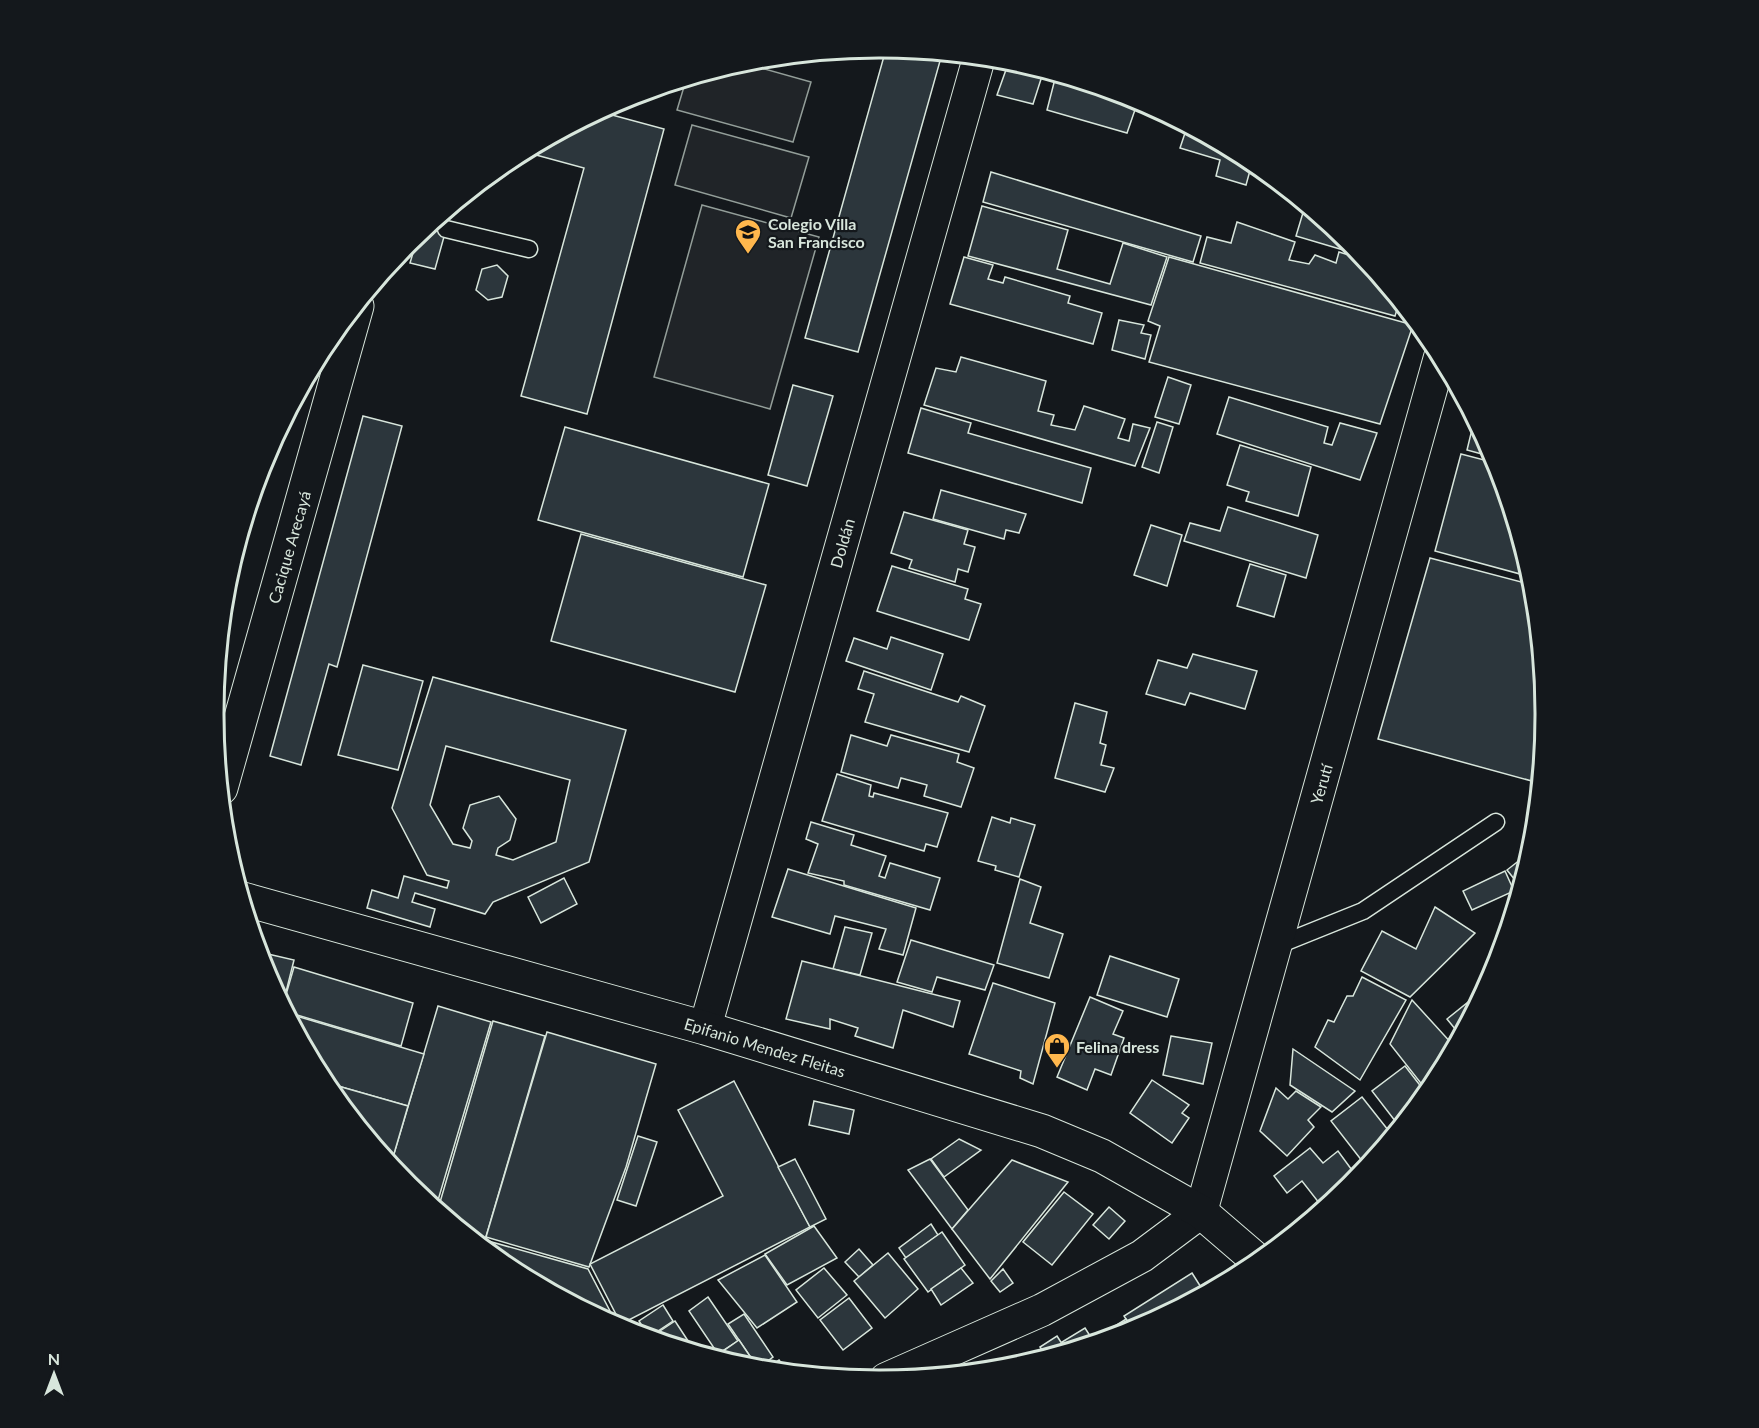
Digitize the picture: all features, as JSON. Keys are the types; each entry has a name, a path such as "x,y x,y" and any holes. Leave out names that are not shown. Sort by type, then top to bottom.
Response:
{"street":[{"name":"Doldán","path":"705,1028 977,66"},
{"name":"Cacique Arecayá","path":"226,769 351,326"},
{"name":"Yerutí","path":"1201,1212 1437,369"},
{"name":"Epifanio Mendez Fleitas","path":"252,901 705,1028 1042,1131 1102,1156 1201,1212 1250,1254"},
{"path":"909,1369 1062,1299 1142,1256 1201,1212"}],"lane":[{"path":"446,229 529,249"},
{"path":"1276,946 1363,911 1496,822"}],"shaded area":[{"path":"764,69 811,82 793,142 677,110 683,89 752,71"},
{"path":"692,125 809,157 791,218 675,185"},
{"path":"702,205 819,237 770,409 654,377"}],"building":[{"path":"883,58 940,62 858,352 805,338"},
{"path":"1006,71 1041,79 1033,104 997,95"},
{"path":"1054,82 1135,110 1127,133 1047,110"},
{"path":"613,115 664,129 587,414 521,396 584,168 537,155"},
{"path":"1185,134 1207,146 1249,173 1246,185 1216,176 1220,160 1180,148"},
{"path":"991,172 1201,236 1193,262 983,202"},
{"path":"982,206 1068,230 1057,269 1110,284 1123,243 1167,257 1151,305 968,256"},
{"path":"1303,213 1343,250 1296,236"},
{"path":"449,220 435,269 410,263 413,254"},
{"path":"1237,222 1295,242 1289,260 1309,264 1315,255 1336,263 1339,252 1347,254 1397,311 1395,316 1200,263 1207,237 1231,243"},
{"path":"964,257 993,265 988,279 1003,283 1005,277 1070,296 1068,303 1102,313 1093,344 950,304"},
{"path":"1169,257 1406,323 1411,331 1380,424 1149,362 1160,326 1148,321"},
{"path":"497,265 508,276 502,297 488,300 476,290 482,269"},
{"path":"1119,320 1144,325 1141,333 1151,335 1145,359 1112,350"},
{"path":"961,357 1046,381 1038,411 1054,415 1051,425 1075,430 1084,406 1125,419 1118,438 1129,441 1133,424 1150,428 1135,466 924,405 936,368 956,372"},
{"path":"1168,377 1191,385 1179,424 1155,417"},
{"path":"793,385 833,396 807,486 768,475"},
{"path":"1229,397 1328,427 1324,443 1332,445 1340,423 1377,433 1360,480 1217,434"},
{"path":"921,408 971,423 968,433 1091,468 1082,503 908,453"},
{"path":"363,416 402,426 337,667 329,664 301,765 270,756"},
{"path":"1157,422 1173,427 1159,473 1142,467"},
{"path":"565,427 769,484 743,577 538,520"},
{"path":"1471,433 1481,454 1467,450"},
{"path":"1240,445 1311,467 1298,516 1246,501 1249,492 1227,485"},
{"path":"1461,454 1484,460 1513,544 1519,574 1435,551"},
{"path":"941,490 1026,514 1019,533 1006,530 1004,539 933,519"},
{"path":"1228,507 1318,535 1306,578 1184,541 1190,523 1220,531"},
{"path":"904,512 968,530 964,544 975,547 968,572 958,569 955,582 909,568 912,560 891,553"},
{"path":"1151,525 1182,535 1167,586 1134,575"},
{"path":"581,534 766,585 735,692 551,641"},
{"path":"1430,558 1521,582 1534,671 1534,757 1531,781 1378,739"},
{"path":"1250,564 1286,575 1274,617 1237,606"},
{"path":"892,566 968,589 965,599 981,604 969,640 877,611"},
{"path":"891,637 943,654 931,690 846,661 854,638 887,649"},
{"path":"1193,654 1257,671 1245,709 1190,693 1185,705 1146,694 1158,660 1187,668"},
{"path":"363,665 423,681 398,770 338,755"},
{"path":"864,671 958,702 961,696 985,706 969,752 865,722 874,694 858,689"},
{"path":"433,677 626,730 589,862 493,902 485,914 415,893 412,902 435,909 430,927 367,908 372,890 398,898 404,876 447,888 449,881 427,875 392,808","holes":["446,746 570,780 556,842 513,860 496,855 498,848 510,840 516,819 499,796 470,805 463,828 472,841 470,848 453,844 430,805"]},
{"path":"1075,703 1107,712 1100,743 1106,745 1101,765 1114,768 1105,792 1055,778"},
{"path":"851,735 887,746 891,735 959,754 957,762 974,768 961,807 924,796 927,785 901,778 898,788 841,772"},
{"path":"837,774 871,785 869,796 873,797 874,793 948,813 937,847 926,844 924,851 822,821"},
{"path":"992,817 1010,823 1011,818 1035,825 1019,877 995,870 996,866 978,861"},
{"path":"811,822 854,835 851,845 886,856 879,876 885,878 890,863 940,878 930,910 844,885 844,881 808,873 818,844 806,839"},
{"path":"1518,862 1514,879 1507,870"},
{"path":"788,869 916,908 903,955 879,949 886,929 835,916 830,934 772,917"},
{"path":"1505,871 1512,887 1510,893 1472,910 1463,891"},
{"path":"564,878 577,904 541,923 528,897"},
{"path":"1020,879 1041,887 1030,923 1063,934 1049,978 997,963"},
{"path":"1435,907 1475,933 1410,997 1361,971 1382,931 1416,949"},
{"path":"845,927 872,933 860,975 833,969"},
{"path":"911,940 994,965 985,990 937,977 932,992 897,982"},
{"path":"270,954 294,960 286,991"},
{"path":"1110,956 1179,979 1167,1017 1097,995"},
{"path":"802,961 960,1001 953,1027 903,1010 893,1048 855,1036 858,1028 830,1019 830,1029 786,1019"},
{"path":"294,967 413,1003 401,1046 298,1015 287,992"},
{"path":"1362,977 1406,1000 1360,1080 1315,1047 1328,1020 1334,1022 1347,996 1353,996"},
{"path":"993,983 1055,1003 1033,1084 1020,1078 1021,1071 969,1054"},
{"path":"1090,997 1123,1011 1113,1034 1124,1038 1111,1075 1095,1069 1087,1090 1057,1077"},
{"path":"1412,1000 1448,1040 1421,1083 1390,1044"},
{"path":"1468,1002 1454,1028 1447,1019"},
{"path":"438,1006 491,1022 438,1199 394,1154"},
{"path":"299,1017 424,1054 408,1106 340,1087"},
{"path":"493,1021 545,1036 486,1238 440,1201"},
{"path":"547,1032 656,1064 626,1167 589,1267 486,1237"},
{"path":"1171,1036 1212,1043 1203,1084 1163,1075"},
{"path":"1293,1049 1355,1091 1332,1112 1290,1085"},
{"path":"1405,1066 1420,1085 1394,1120 1372,1091"},
{"path":"1152,1080 1189,1105 1182,1113 1189,1118 1172,1143 1130,1113"},
{"path":"734,1081 810,1227 629,1320 616,1314 590,1264 723,1196 678,1110"},
{"path":"340,1087 408,1106 394,1154 359,1113"},
{"path":"1276,1088 1288,1099 1296,1091 1321,1107 1308,1120 1314,1127 1287,1156 1260,1131"},
{"path":"1362,1097 1387,1128 1360,1159 1331,1121"},
{"path":"814,1101 854,1110 849,1134 809,1125"},
{"path":"638,1136 657,1142 636,1206 617,1200"},
{"path":"959,1139 981,1150 944,1177 931,1159"},
{"path":"1310,1148 1323,1163 1338,1151 1351,1169 1318,1201 1302,1181 1287,1193 1274,1176"},
{"path":"795,1159 826,1219 810,1227 778,1167"},
{"path":"930,1159 968,1210 952,1229 908,1170"},
{"path":"1012,1160 1068,1182 990,1279 952,1229"},
{"path":"1064,1192 1093,1214 1052,1265 1023,1242"},
{"path":"1109,1207 1125,1221 1109,1239 1093,1225"},
{"path":"931,1224 938,1235 906,1258 899,1248"},
{"path":"814,1226 837,1258 787,1285 765,1254"},
{"path":"942,1232 965,1265 928,1292 904,1259"},
{"path":"491,1242 588,1269 610,1311 552,1282"},
{"path":"859,1249 873,1265 859,1277 845,1262"},
{"path":"888,1253 918,1289 885,1318 854,1281"},
{"path":"765,1255 797,1302 757,1328 718,1280"},
{"path":"824,1268 847,1295 818,1318 796,1290"},
{"path":"961,1268 973,1283 941,1305 931,1289"},
{"path":"1003,1269 1013,1283 1000,1292 991,1281"},
{"path":"1192,1273 1200,1286 1130,1320 1127,1321 1124,1316"},
{"path":"708,1297 738,1341 724,1350 714,1348 689,1311"},
{"path":"849,1298 872,1328 843,1350 820,1320"},
{"path":"663,1305 673,1321 658,1331 641,1325 639,1321"},
{"path":"744,1314 773,1357 769,1360 750,1357 728,1324"},
{"path":"675,1321 688,1340 669,1335 659,1331"},
{"path":"1085,1328 1090,1335 1063,1343"},
{"path":"1057,1336 1062,1343 1041,1349 1040,1347"},
{"path":"739,1340 750,1357 724,1350"}],"place":[{"name":"Colegio Villa San Francisco","path":"748,255"},
{"name":"Felina dress","path":"1057,1069"}]}
